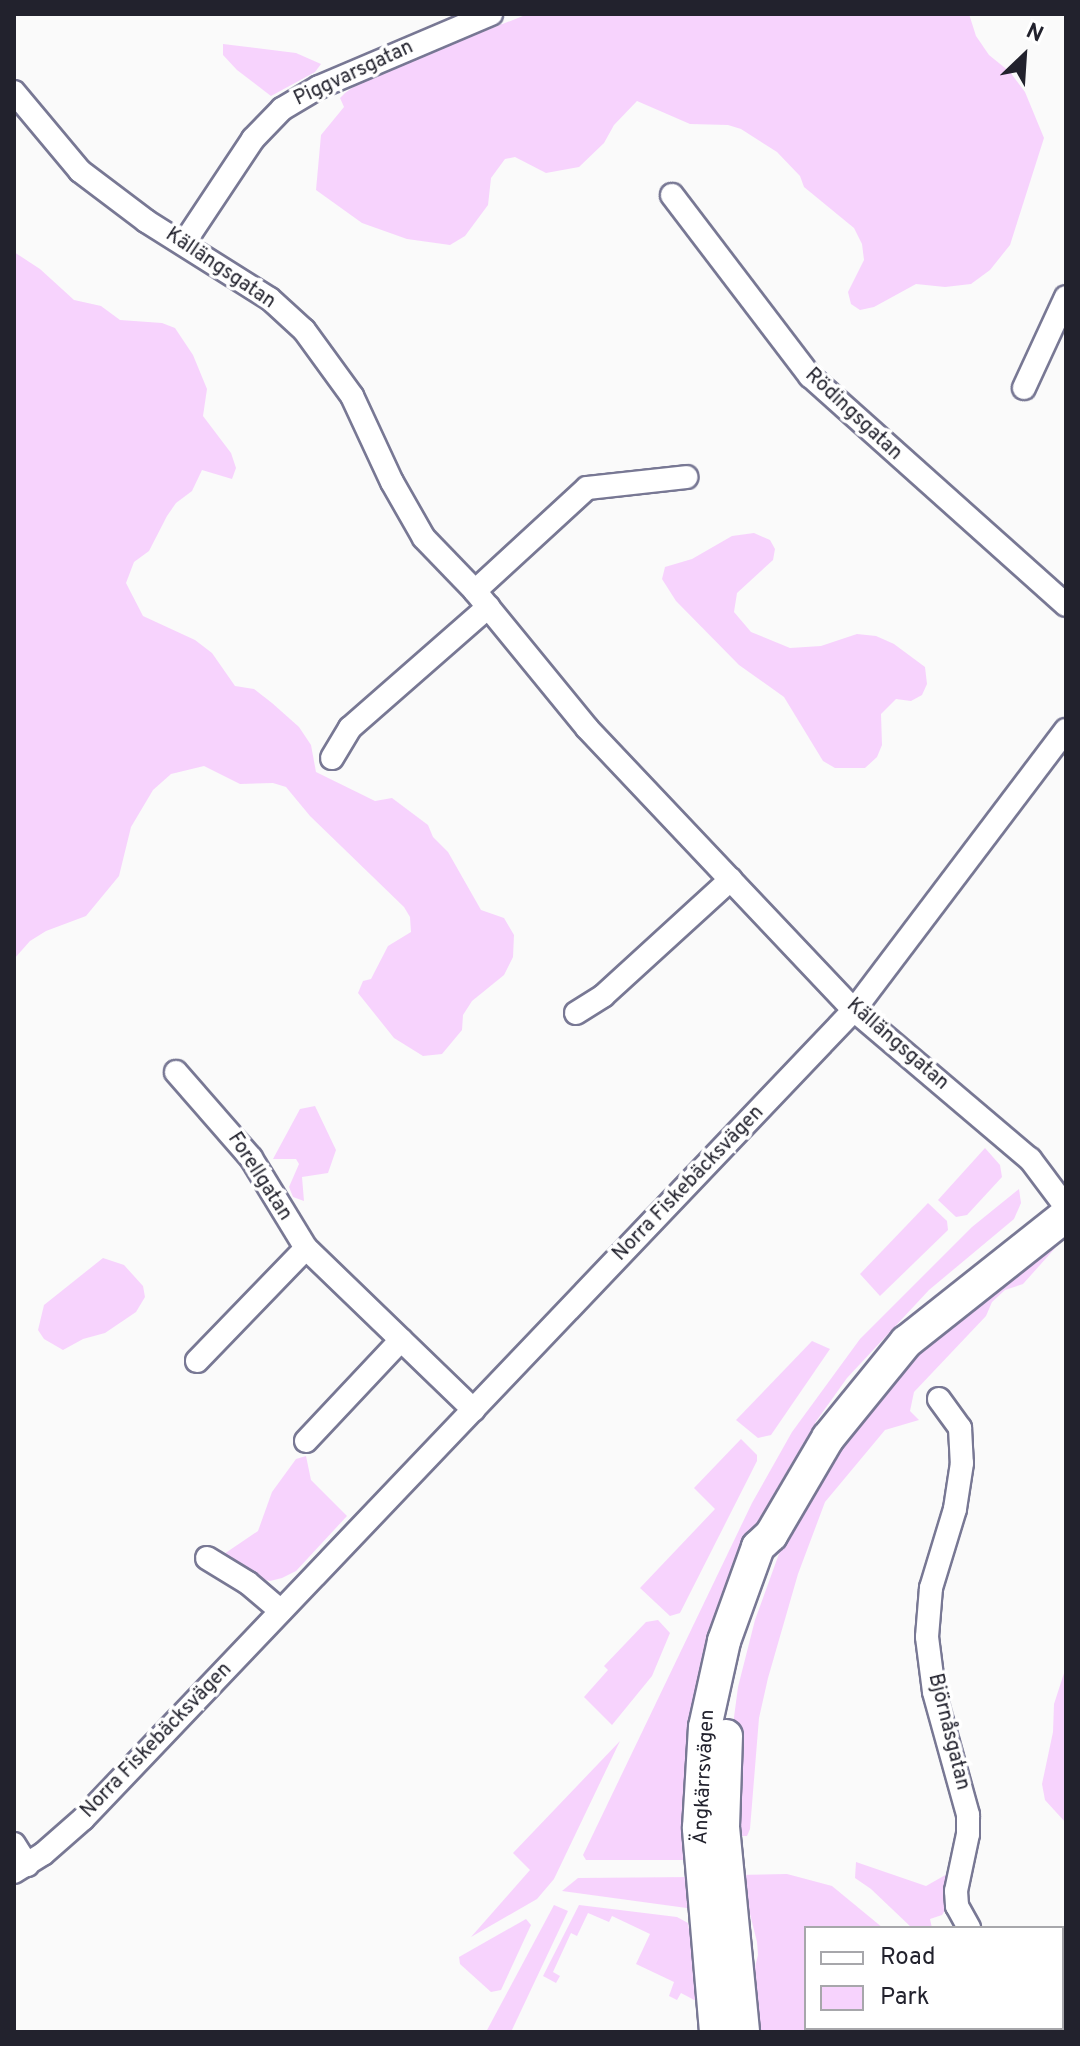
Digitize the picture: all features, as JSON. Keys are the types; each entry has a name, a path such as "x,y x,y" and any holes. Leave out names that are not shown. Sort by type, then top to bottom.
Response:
{"street":[{"name":"Piggvarsgatan","path":"184,243 253,139 282,109 319,87 491,14"},
{"name":"Källängsgatan","path":"14,92 80,171 121,203 270,299 315,343 352,396 383,465 422,533 481,599 587,728 854,1010 1030,1159 1066,1207"},
{"name":"Rödingsgatan","path":"672,195 810,376 1066,605"},
{"path":"1024,388 1066,297"},
{"path":"332,758 350,728 481,599 587,488 686,477"},
{"name":"Norra Fiskebäcksvägen","path":"14,1844 20,1869 83,1819 854,1010 1066,730"},
{"path":"576,1013 603,996 731,879"},
{"name":"Forellgatan","path":"176,1072 251,1158 306,1248 474,1410"},
{"name":"Ängkärrsvägen","path":"716,2032 699,1828 705,1727 724,1641 758,1547 771,1535 828,1438 906,1342 1066,1215"},
{"path":"197,1361 306,1248"},
{"path":"306,1441 401,1340"},
{"name":"Björnåsgatan","path":"939,1399 960,1428 962,1463 955,1509 931,1588 927,1637 934,1692 966,1806 968,1834 956,1891 957,1906 968,1926"},
{"name":"Ängkärrsvägen","path":"743,2032 723,1827 724,1771 732,1681 741,1643 773,1550 771,1535"},
{"path":"207,1558 263,1593 281,1611"}],"green space":[{"path":"528,14 969,14 976,36 989,55 1010,72 1025,92 1044,138 1010,245 990,270 971,284 945,287 916,284 874,307 860,310 851,304 848,292 864,260 862,244 854,228 804,187 800,176 777,152 741,129 728,125 690,124 637,101 614,125 604,143 579,167 546,173 515,157 505,159 491,178 488,205 465,236 450,245 407,239 362,223 316,190 321,135 344,107 340,98 345,93 366,78"},
{"path":"223,44 296,53 321,64 315,72 271,96 223,55"},
{"path":"14,252 40,269 74,300 101,306 120,320 162,323 175,328 193,355 207,389 203,416 231,453 236,468 232,479 202,470 192,491 176,503 167,516 149,551 134,562 126,583 143,616 195,640 212,653 235,686 254,689 299,727 311,745 316,772 375,801 392,798 428,825 433,837 448,852 481,910 504,918 514,935 513,957 504,975 472,1001 463,1015 462,1030 442,1054 423,1056 394,1038 358,993 363,981 371,979 388,946 411,932 410,917 404,907 310,816 286,787 273,783 240,784 204,766 171,774 153,790 131,827 119,876 86,916 46,931 30,941 14,959"},
{"path":"754,533 770,540 775,549 773,560 737,593 734,612 751,632 790,648 821,646 857,634 876,636 894,644 925,667 927,684 922,695 911,701 896,699 881,714 882,745 877,757 865,768 835,768 823,761 784,697 739,665 676,601 662,579 665,567 692,559 732,536"},
{"path":"315,1106 336,1150 328,1173 302,1177 304,1201 293,1197 289,1187 299,1164 296,1159 273,1159 300,1109"},
{"path":"985,1148 1000,1165 1002,1177 967,1215 956,1217 938,1200"},
{"path":"1019,1189 1021,1203 1014,1219 929,1290 847,1378 817,1420 758,1521 732,1587 692,1860 586,1860 583,1855 752,1503 792,1432 860,1339 972,1227"},
{"path":"928,1203 947,1221 948,1230 880,1296 860,1274"},
{"path":"1066,1236 1023,1284 1005,1290 992,1302 986,1316 914,1392 910,1411 919,1420 885,1430 825,1502 798,1574 768,1678 759,1718 750,1829 747,1836 729,1836 731,1740 738,1687 755,1620 793,1515 890,1377 948,1322"},
{"path":"103,1258 124,1265 143,1286 145,1297 136,1312 105,1333 83,1339 63,1350 44,1339 38,1330 44,1305"},
{"path":"812,1341 830,1349 771,1435 758,1438 736,1420"},
{"path":"741,1439 757,1455 757,1461 680,1613 670,1616 640,1588 715,1509 694,1488"},
{"path":"306,1456 311,1480 347,1516 296,1571 282,1578 270,1581 258,1578 226,1562 224,1554 258,1531 272,1492 296,1459"},
{"path":"658,1620 670,1633 652,1676 612,1725 584,1697 608,1670 604,1666 646,1622"},
{"path":"1066,1667 1066,1823 1045,1800 1042,1784 1053,1732 1054,1704"},
{"path":"620,1741 554,1879 537,1899 471,1937 530,1870 513,1853"},
{"path":"856,1862 926,1886 949,1873 947,1907 942,1915 930,1919 932,1926 910,1926 855,1878"},
{"path":"787,1874 832,1886 881,1926 804,1926 804,2030 939,2032 754,2032 756,1996 752,1979 758,1955 757,1942 749,1910 740,1904 735,1875"},
{"path":"693,1877 694,1909 562,1891 578,1878"},
{"path":"554,1905 568,1911 511,2032 486,2032"},
{"path":"579,1905 677,1917 688,1923 700,2003 681,1993 677,2000 669,1996 674,1982 636,1964 650,1934 612,1916 609,1922 588,1913 577,1936 571,1933 553,1972 560,1976 556,1983 543,1976"},
{"path":"526,1919 531,1925 501,1990 491,1992 460,1964 459,1957"}]}
